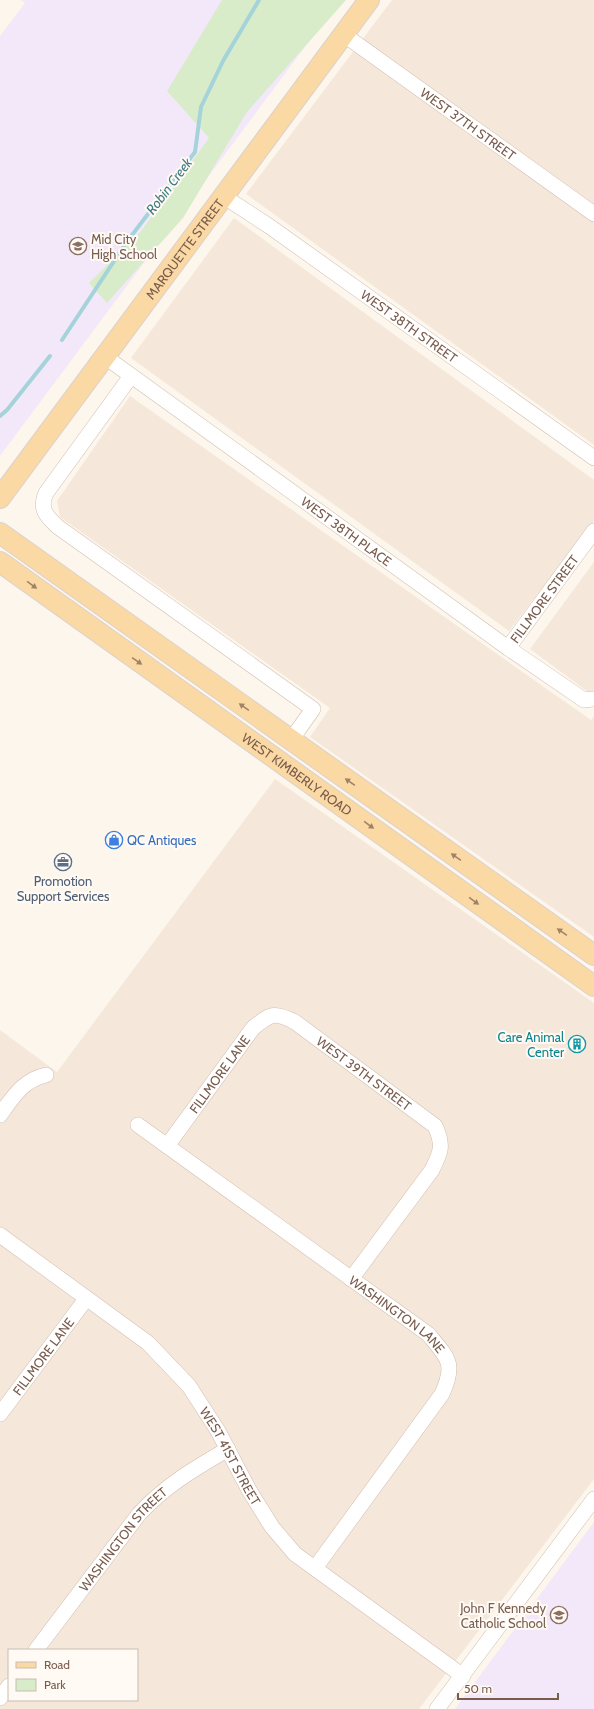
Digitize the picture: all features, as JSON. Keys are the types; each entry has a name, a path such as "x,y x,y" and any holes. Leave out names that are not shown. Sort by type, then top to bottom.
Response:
{"main road":[{"name":"MARQUETTE STREET","path":"0,498 368,0"},
{"name":"WEST KIMBERLY ROAD","path":"0,533 594,955"},
{"name":"WEST KIMBERLY ROAD","path":"0,562 594,986"}],"street":[{"name":"WEST 37TH STREET","path":"344,34 594,214"},
{"name":"WEST 38TH STREET","path":"223,196 269,226 594,458"},
{"name":"WEST 38TH PLACE","path":"104,356 508,648 584,700 593,699"},
{"name":"WEST KIMBERLY ROAD","path":"131,376 46,493 42,501 43,510 48,518 58,527 313,709 291,740"},
{"name":"FILLMORE STREET","path":"508,648 594,531"},
{"name":"WEST 39TH STREET","path":"281,1015 295,1022 435,1126 441,1139 438,1156 432,1170 351,1279"},
{"name":"FILLMORE LANE","path":"167,1146 253,1028 266,1017 281,1015"},
{"path":"0,1115 24,1085 34,1078 46,1075"},
{"name":"WASHINGTON LANE","path":"138,1125 428,1334 448,1357 449,1378 442,1394 315,1568"},
{"name":"WEST 41ST STREET","path":"0,1234 86,1299 148,1343 189,1386 218,1431 249,1490 272,1527 295,1554 462,1676"},
{"name":"FILLMORE LANE","path":"0,1414 86,1299"},
{"name":"WASHINGTON STREET","path":"37,1649 139,1514 153,1499 191,1471 228,1449"},
{"path":"437,1709 594,1499"},
{"path":"0,1698 8,1687"}],"shaded area":[{"name":"Mid City High School","path":"21,0 340,0 0,456 0,36 25,3"},
{"path":"392,0 594,0 594,445 246,194"},
{"path":"234,218 594,480 594,521 509,631 131,358"},
{"path":"130,396 591,720 594,716 594,937 310,737 330,708 60,517 57,501"},
{"path":"594,562 594,690 591,694 530,649"},
{"path":"275,779 594,1003 594,1479 419,1709 0,1709 0,1030 57,1072"},
{"name":"John F Kennedy Catholic School","path":"594,1522 594,1709 455,1709"}],"green space":[{"path":"222,0 346,0 247,112 183,218 107,303 89,283 141,231 209,138 167,91"}],"waterway":[{"name":"Robin Creek","path":"62,340 126,243 195,152 201,107 223,61 259,0"},
{"name":"Robin Creek","path":"0,416 7,410 50,356"}],"place":[{"name":"Mid City High School","path":"78,246"},
{"name":"QC Antiques","path":"114,840"},
{"name":"Promotion Support Services","path":"63,862"},
{"name":"Care Animal Center","path":"577,1044"},
{"name":"John F Kennedy Catholic School","path":"559,1615"}]}
